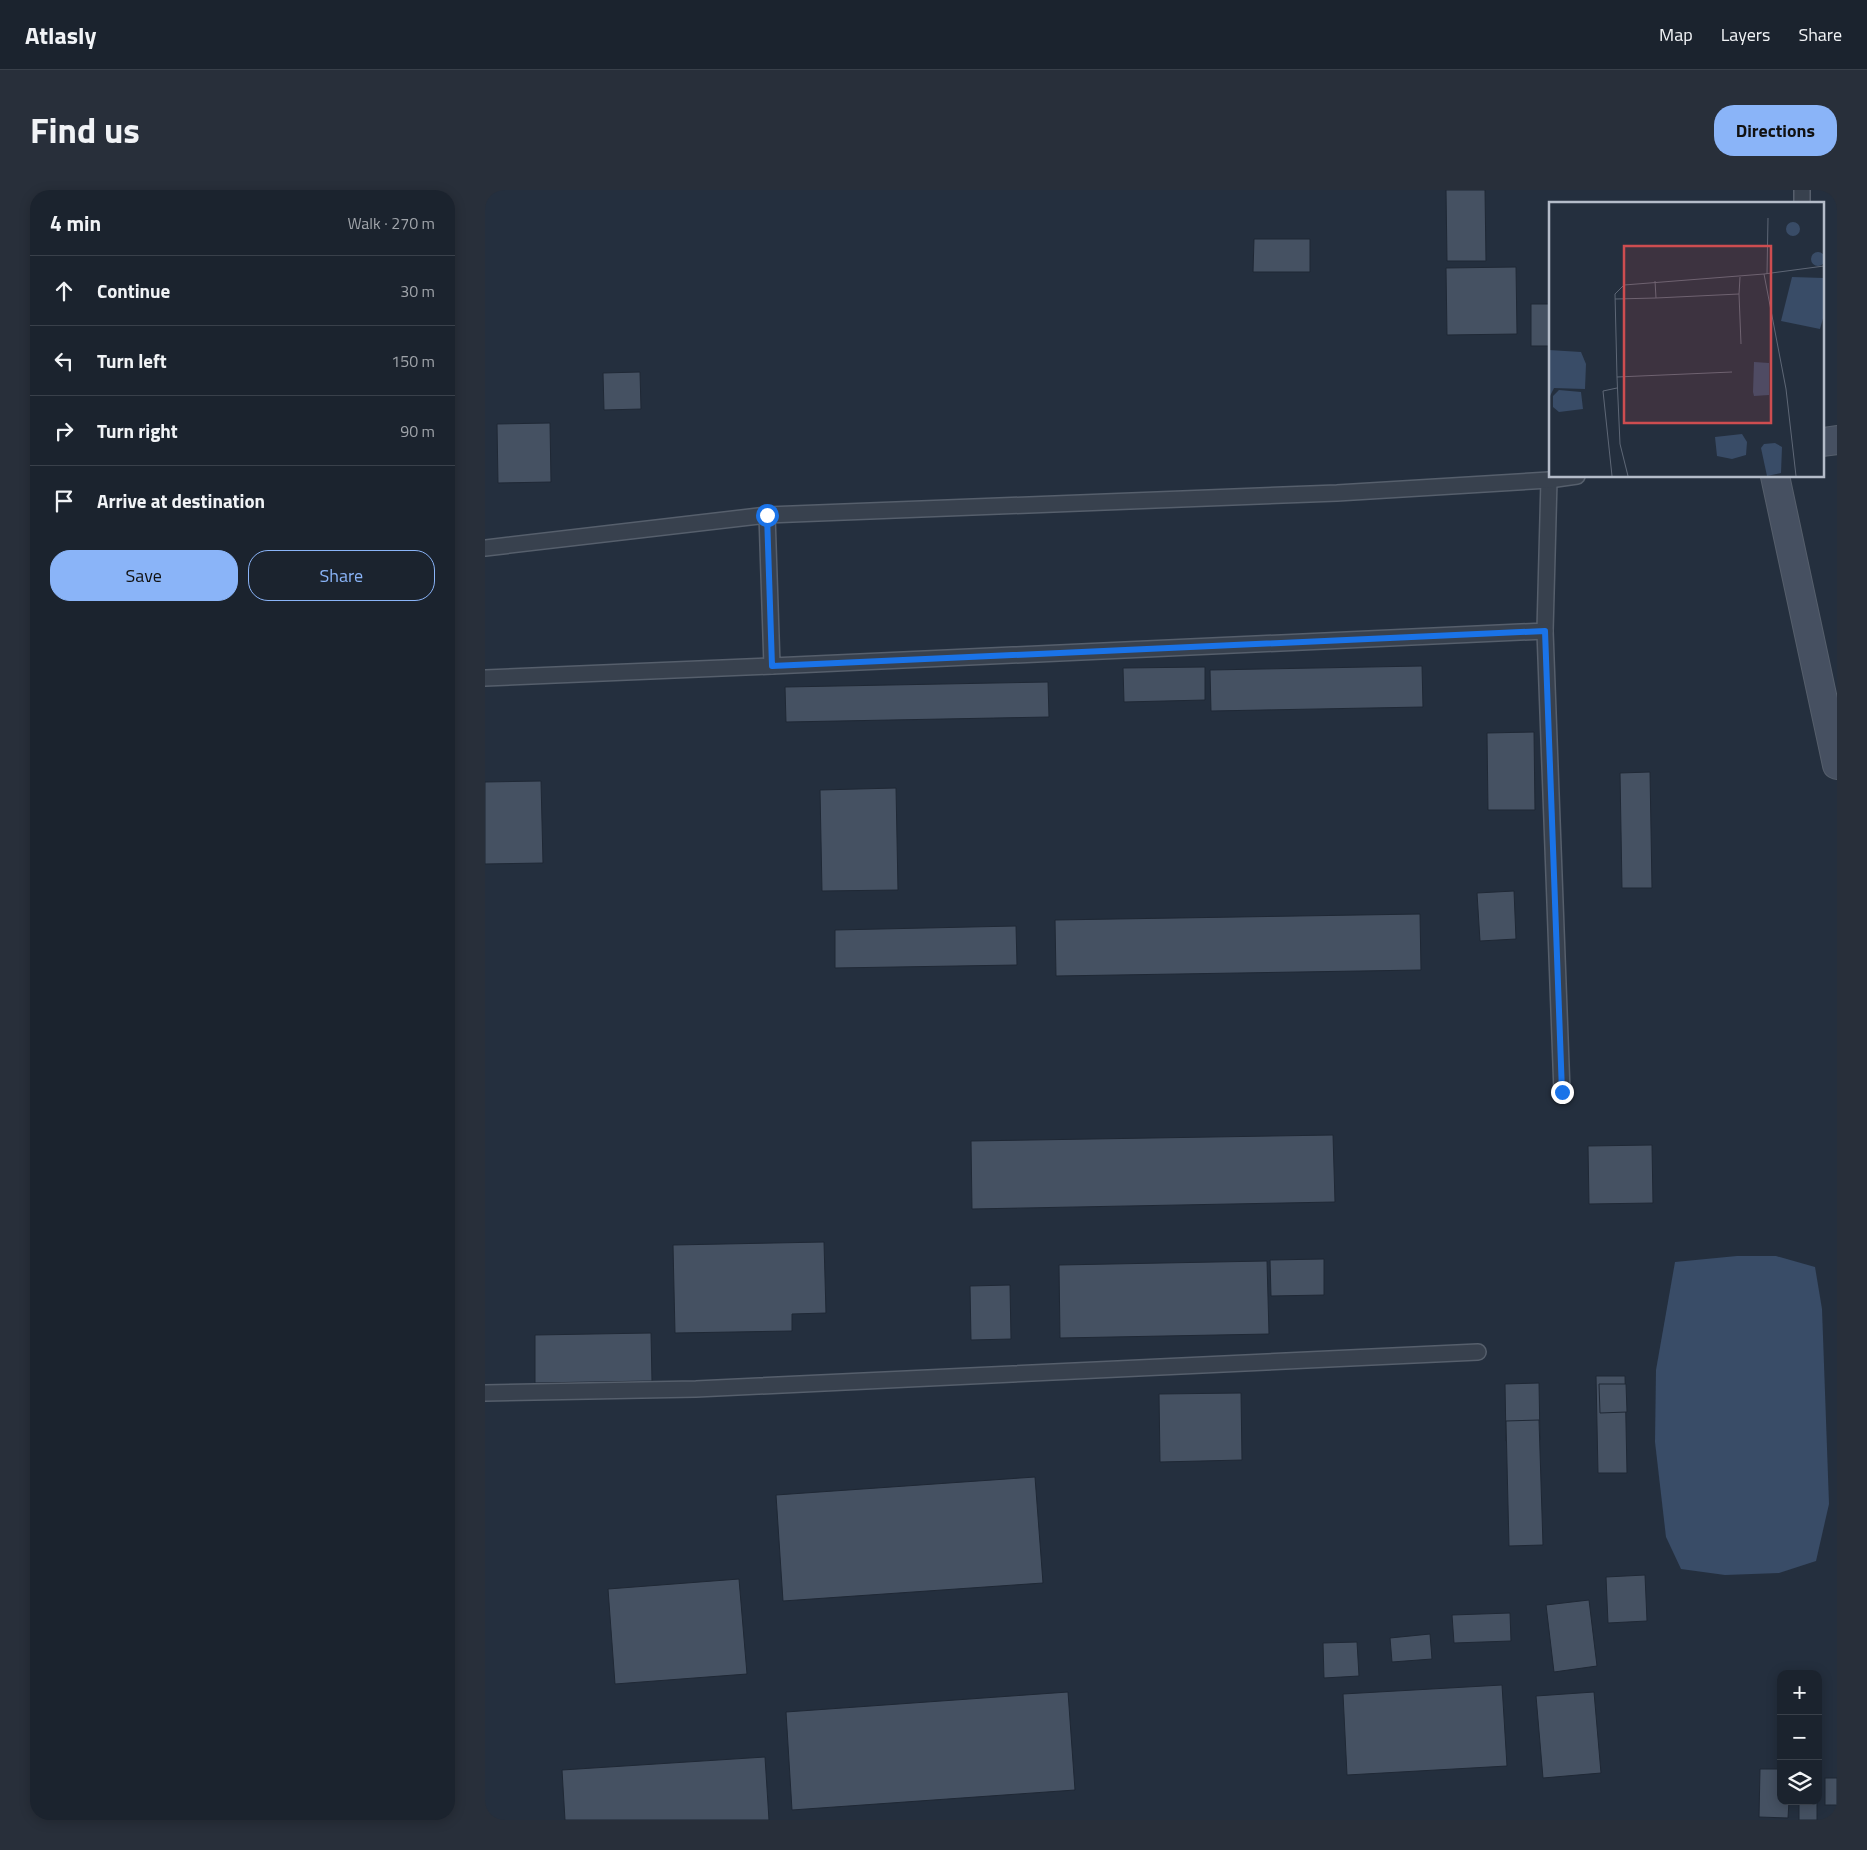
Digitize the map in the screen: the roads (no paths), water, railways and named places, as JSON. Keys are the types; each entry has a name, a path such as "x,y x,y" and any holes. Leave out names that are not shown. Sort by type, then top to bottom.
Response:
{"main road":[{"path":"1775,478 1837,765"}],"lane":[{"path":"485,548 767,515 1337,493 1563,478"},
{"path":"1549,480 1545,631 1562,1092"},
{"path":"767,515 772,666"},
{"path":"485,678 1545,631"},
{"path":"485,1392 706,1388 1478,1352"}],"water":[{"path":"1737,1256 1776,1256 1815,1267 1822,1309 1829,1504 1816,1561 1779,1573 1725,1575 1681,1569 1666,1537 1655,1442 1656,1370 1675,1262"}]}
